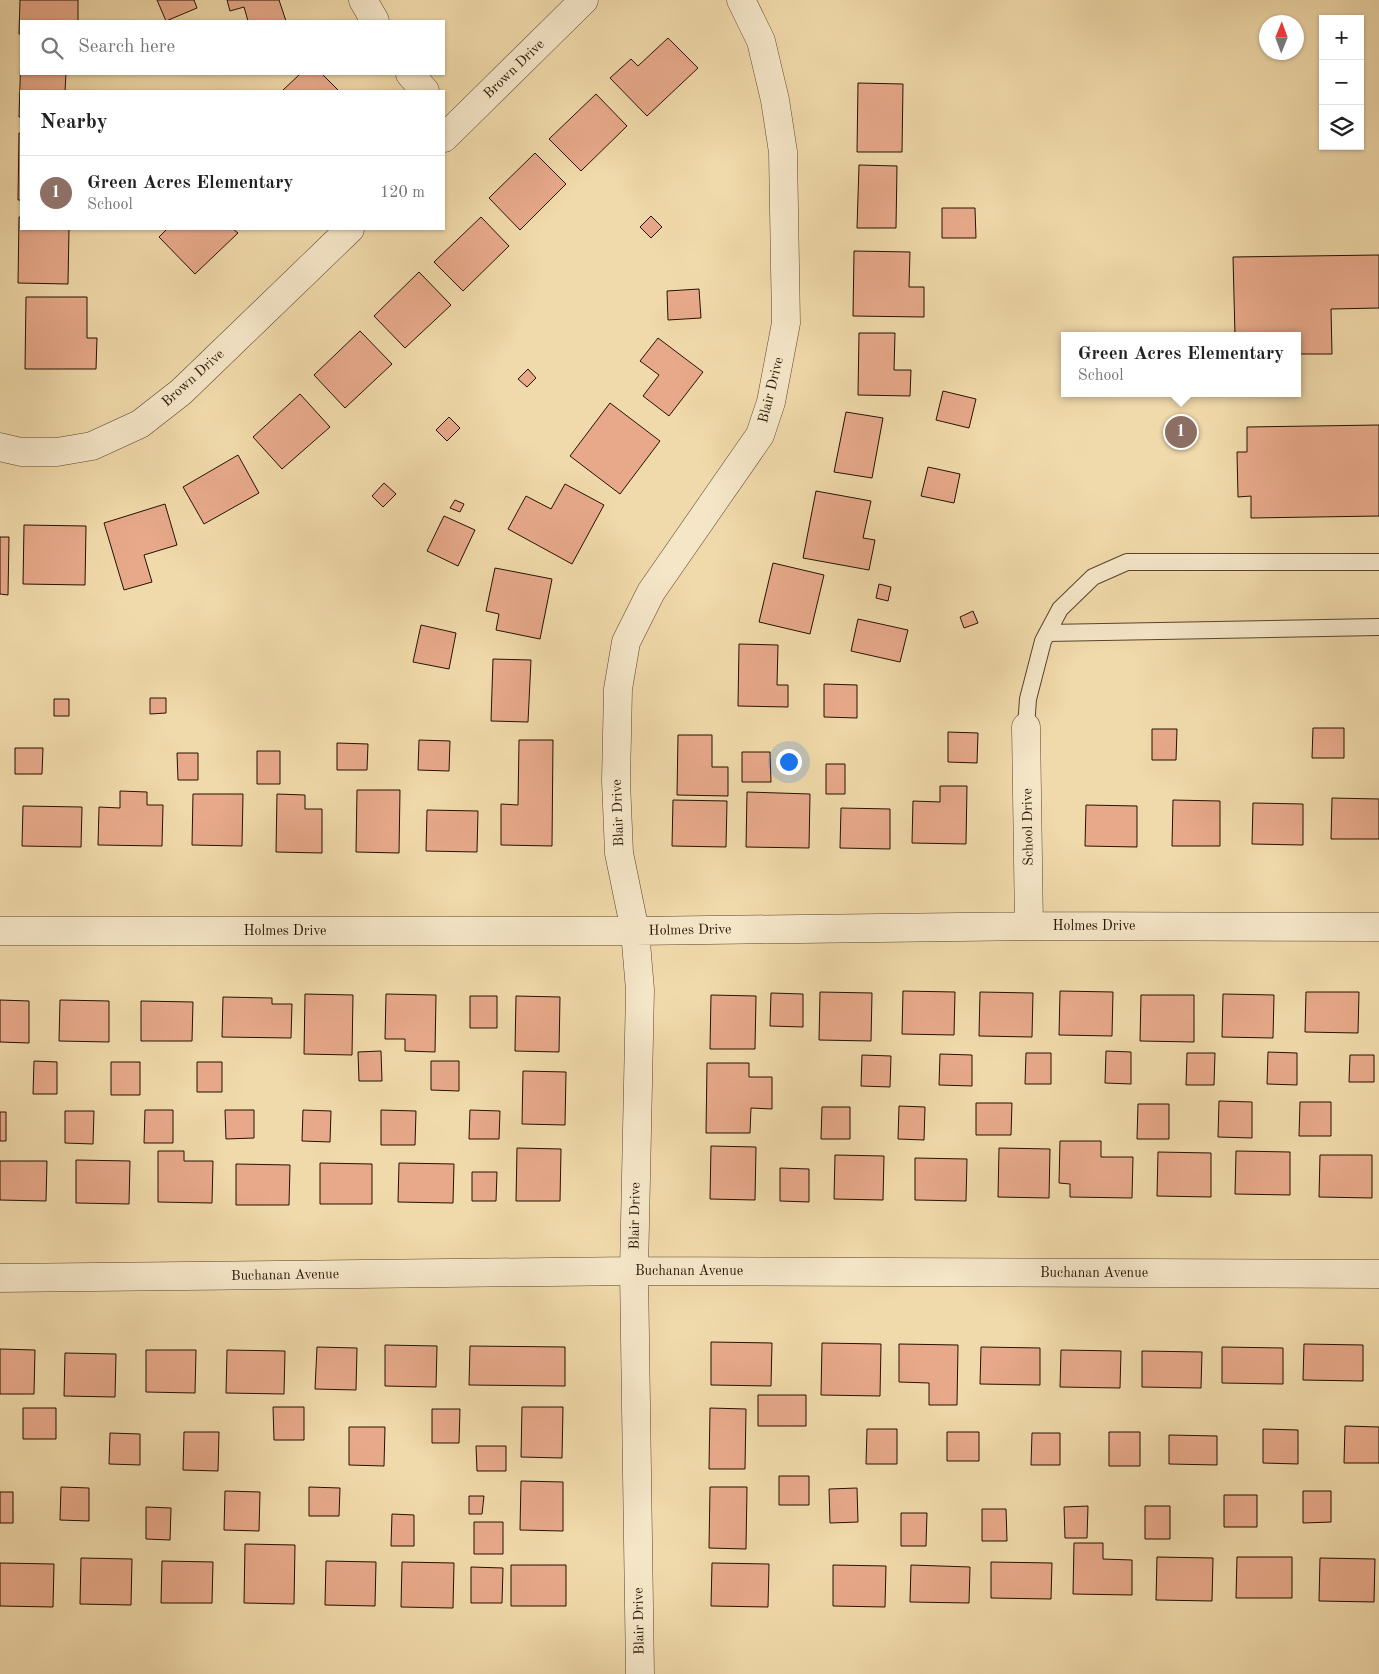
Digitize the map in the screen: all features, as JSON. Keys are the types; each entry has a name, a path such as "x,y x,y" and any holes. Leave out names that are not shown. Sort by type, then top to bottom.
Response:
{"street":[{"path":"363,0 374,20"},
{"name":"Brown Drive","path":"448,126 584,0"},
{"name":"Blair Drive","path":"640,1674 634,1271 640,990 634,931 619,853 616,781 618,689 626,642 651,592 760,435 771,402 786,323 784,152 775,100 761,41 741,0"},
{"path":"411,75 424,90"},
{"name":"Brown Drive","path":"0,447 21,452 57,452 92,446 140,424 181,392 349,230"},
{"name":"School Drive","path":"1026,727 1029,926"},
{"name":"Holmes Drive","path":"0,931 634,931 1029,926 1379,927"},
{"name":"Buchanan Avenue","path":"0,1278 634,1271 1379,1274"}],"lane":[{"path":"1026,727 1028,700 1043,641 1060,609 1093,577 1127,562 1379,562"},
{"path":"1047,633 1379,627"}],"building":[{"path":"20,0 78,0 78,20 20,20 19,34"},
{"path":"157,0 194,0 197,8 166,20"},
{"path":"227,0 279,0 286,20 248,20 244,7 230,11"},
{"path":"668,38 698,68 647,116 610,78 631,59 638,66"},
{"path":"20,75 66,75 65,90 20,90 19,117"},
{"path":"299,75 323,75 338,90 283,90"},
{"path":"858,83 903,84 902,152 857,152"},
{"path":"596,94 627,126 581,171 549,139"},
{"path":"19,133 20,133 20,200 18,200"},
{"path":"535,153 566,184 520,230 489,198"},
{"path":"859,165 897,166 896,228 857,228"},
{"path":"942,208 975,208 976,238 942,238"},
{"path":"651,216 662,227 651,238 640,227"},
{"path":"19,217 20,230 69,230 68,284 18,283"},
{"path":"481,217 509,246 463,291 434,262"},
{"path":"166,230 234,230 238,233 195,274 159,237"},
{"path":"854,251 910,252 909,287 924,287 924,317 853,316"},
{"path":"1379,255 1379,308 1331,309 1332,354 1301,354 1301,332 1235,332 1233,257"},
{"path":"419,272 451,305 405,348 374,316"},
{"path":"699,289 701,318 668,320 667,291"},
{"path":"26,297 87,297 87,338 97,338 96,369 25,369"},
{"path":"360,331 392,364 345,408 314,375"},
{"path":"859,333 895,333 894,370 911,370 910,396 858,395"},
{"path":"658,338 703,372 669,416 643,396 659,375 640,361"},
{"path":"528,369 536,378 527,387 518,379"},
{"path":"943,391 976,399 969,428 936,420"},
{"path":"300,394 330,427 282,469 253,437"},
{"path":"610,403 660,441 620,494 570,456"},
{"path":"846,412 883,418 872,478 834,472"},
{"path":"449,417 460,428 447,441 436,430"},
{"path":"1379,425 1379,516 1251,518 1251,496 1238,497 1237,452 1247,452 1247,427"},
{"path":"238,455 259,493 204,524 183,487"},
{"path":"928,467 960,474 954,503 921,496"},
{"path":"384,483 396,494 383,507 372,496"},
{"path":"565,484 604,505 572,564 508,529 526,496 551,509"},
{"path":"816,491 871,501 863,538 875,540 869,570 803,558"},
{"path":"455,500 464,504 460,512 450,508"},
{"path":"165,504 177,545 144,555 152,582 124,590 104,523"},
{"path":"444,516 475,530 458,566 427,551"},
{"path":"24,525 86,526 85,585 23,584"},
{"path":"0,537 9,537 8,595 0,594"},
{"path":"773,563 824,575 810,634 759,622"},
{"path":"495,568 552,579 540,639 496,630 499,614 486,611"},
{"path":"879,584 891,587 888,601 876,598"},
{"path":"973,611 978,623 964,628 960,617"},
{"path":"858,619 908,630 900,662 851,651"},
{"path":"421,625 456,633 449,669 413,662"},
{"path":"739,644 778,645 777,685 788,685 788,707 738,706"},
{"path":"493,659 531,660 528,722 491,721"},
{"path":"824,684 857,685 857,718 824,717"},
{"path":"150,698 166,698 166,713 150,714"},
{"path":"54,699 69,699 69,716 54,716"},
{"path":"1313,728 1344,728 1344,758 1312,758"},
{"path":"1152,729 1177,729 1176,760 1152,760"},
{"path":"948,732 978,733 977,763 948,762"},
{"path":"678,735 712,735 712,767 728,767 728,796 677,795"},
{"path":"419,740 450,741 449,771 418,770"},
{"path":"519,740 553,740 552,846 501,845 501,804 518,805"},
{"path":"337,743 368,744 367,770 337,770"},
{"path":"15,748 43,748 42,774 15,774"},
{"path":"257,751 280,751 280,784 257,784"},
{"path":"742,752 770,752 771,782 742,782"},
{"path":"177,753 198,753 198,780 178,780"},
{"path":"826,764 845,764 845,794 826,794"},
{"path":"940,786 967,786 966,844 912,843 913,801 940,802"},
{"path":"357,790 400,790 399,853 356,852"},
{"path":"120,791 147,792 147,805 163,805 162,846 98,845 99,807 120,808"},
{"path":"747,792 810,794 809,848 746,847"},
{"path":"193,794 243,794 242,846 192,845"},
{"path":"277,794 305,795 305,809 322,809 322,853 276,852"},
{"path":"1332,798 1379,799 1379,839 1331,839"},
{"path":"673,800 727,801 726,847 672,846"},
{"path":"1173,800 1220,801 1220,846 1172,846"},
{"path":"1253,803 1303,804 1303,845 1252,844"},
{"path":"1086,805 1137,806 1137,847 1085,846"},
{"path":"23,806 82,807 81,847 22,846"},
{"path":"841,808 890,809 890,849 840,848"},
{"path":"427,810 478,811 477,852 426,851"},
{"path":"903,991 955,992 954,1035 902,1034"},
{"path":"1060,991 1113,992 1112,1036 1059,1035"},
{"path":"820,992 872,993 871,1041 819,1040"},
{"path":"980,992 1033,993 1032,1037 979,1036"},
{"path":"1306,992 1359,992 1358,1033 1305,1032"},
{"path":"771,993 803,994 803,1027 770,1026"},
{"path":"305,994 353,995 352,1055 304,1054"},
{"path":"386,994 436,995 435,1052 405,1051 405,1039 385,1039"},
{"path":"1223,994 1274,995 1273,1038 1222,1037"},
{"path":"711,995 756,996 755,1049 710,1049"},
{"path":"1141,995 1194,995 1194,1042 1140,1041"},
{"path":"470,996 497,996 497,1028 470,1028"},
{"path":"516,996 560,997 559,1052 515,1051"},
{"path":"223,997 272,998 272,1004 292,1004 291,1038 222,1037"},
{"path":"0,1000 29,1001 29,1043 0,1042"},
{"path":"60,1000 109,1001 109,1042 59,1041"},
{"path":"141,1001 193,1002 192,1041 141,1041"},
{"path":"381,1051 382,1081 359,1081 358,1052"},
{"path":"1106,1051 1131,1052 1131,1084 1105,1083"},
{"path":"1268,1052 1297,1053 1297,1085 1267,1084"},
{"path":"1026,1053 1051,1053 1051,1084 1025,1084"},
{"path":"1187,1053 1215,1053 1214,1085 1186,1085"},
{"path":"940,1054 972,1055 972,1086 939,1085"},
{"path":"862,1055 891,1056 890,1087 861,1086"},
{"path":"1350,1055 1374,1055 1374,1082 1349,1082"},
{"path":"34,1061 57,1062 57,1094 33,1094"},
{"path":"431,1061 459,1061 459,1091 431,1090"},
{"path":"111,1062 140,1062 140,1095 111,1095"},
{"path":"197,1062 222,1062 222,1092 197,1092"},
{"path":"707,1063 749,1063 749,1077 772,1077 772,1109 751,1108 750,1133 706,1133"},
{"path":"523,1071 566,1072 565,1125 522,1124"},
{"path":"1219,1101 1252,1102 1252,1138 1218,1137"},
{"path":"1300,1102 1331,1102 1331,1136 1299,1136"},
{"path":"976,1103 1012,1103 1011,1135 976,1135"},
{"path":"1138,1104 1169,1104 1169,1139 1137,1139"},
{"path":"899,1106 925,1107 924,1140 898,1139"},
{"path":"822,1107 850,1107 850,1139 821,1139"},
{"path":"145,1110 173,1110 173,1143 144,1143"},
{"path":"225,1110 254,1110 254,1138 226,1139"},
{"path":"303,1110 331,1111 330,1142 302,1141"},
{"path":"381,1110 416,1111 415,1145 381,1145"},
{"path":"470,1110 500,1111 499,1139 469,1139"},
{"path":"65,1111 94,1111 93,1144 65,1143"},
{"path":"0,1112 6,1112 6,1141 0,1141"},
{"path":"1060,1141 1101,1141 1101,1157 1133,1157 1132,1198 1070,1197 1070,1184 1059,1183"},
{"path":"711,1146 756,1147 755,1200 710,1199"},
{"path":"517,1148 561,1149 560,1201 516,1201"},
{"path":"999,1148 1050,1149 1049,1198 998,1197"},
{"path":"158,1151 184,1151 184,1161 213,1161 212,1203 158,1202"},
{"path":"1236,1151 1290,1152 1290,1195 1235,1194"},
{"path":"1158,1152 1211,1153 1211,1197 1157,1196"},
{"path":"835,1155 884,1156 883,1200 834,1199"},
{"path":"1320,1155 1372,1155 1372,1198 1319,1197"},
{"path":"915,1158 967,1159 966,1201 915,1200"},
{"path":"76,1160 130,1161 129,1204 76,1203"},
{"path":"0,1161 47,1161 46,1201 0,1200"},
{"path":"320,1163 372,1164 372,1204 320,1204"},
{"path":"399,1163 454,1164 453,1203 398,1202"},
{"path":"236,1164 290,1165 289,1205 236,1205"},
{"path":"780,1168 809,1169 809,1202 780,1201"},
{"path":"472,1172 497,1172 496,1201 472,1201"},
{"path":"711,1342 772,1343 771,1386 711,1385"},
{"path":"822,1343 881,1344 880,1396 821,1395"},
{"path":"899,1344 958,1345 957,1405 929,1405 929,1383 899,1382"},
{"path":"1304,1344 1363,1345 1363,1381 1303,1380"},
{"path":"385,1345 437,1346 436,1387 385,1386"},
{"path":"470,1346 565,1347 565,1386 469,1385"},
{"path":"317,1347 357,1348 356,1390 315,1389"},
{"path":"981,1347 1040,1348 1040,1385 980,1384"},
{"path":"1222,1347 1283,1348 1283,1384 1222,1383"},
{"path":"0,1349 35,1350 34,1394 0,1394"},
{"path":"146,1350 196,1350 195,1393 146,1392"},
{"path":"227,1350 285,1351 284,1394 226,1393"},
{"path":"1061,1350 1121,1351 1120,1388 1060,1387"},
{"path":"1142,1351 1202,1352 1201,1388 1142,1387"},
{"path":"65,1353 116,1354 115,1397 64,1396"},
{"path":"758,1395 806,1395 806,1426 758,1426"},
{"path":"273,1407 304,1407 304,1440 274,1440"},
{"path":"522,1407 563,1407 562,1458 521,1457"},
{"path":"23,1408 56,1408 56,1439 23,1439"},
{"path":"710,1408 746,1409 745,1469 709,1469"},
{"path":"432,1409 460,1409 459,1443 432,1443"},
{"path":"1345,1426 1379,1427 1379,1463 1344,1463"},
{"path":"349,1427 385,1427 384,1466 349,1465"},
{"path":"867,1429 897,1429 897,1464 866,1464"},
{"path":"1263,1429 1298,1430 1298,1464 1263,1463"},
{"path":"184,1432 219,1432 218,1471 183,1470"},
{"path":"947,1432 979,1432 979,1461 947,1461"},
{"path":"1109,1432 1140,1432 1140,1466 1109,1466"},
{"path":"110,1433 140,1434 140,1465 109,1464"},
{"path":"1032,1433 1060,1433 1060,1465 1031,1465"},
{"path":"1169,1435 1217,1436 1217,1465 1169,1464"},
{"path":"476,1446 506,1446 506,1471 477,1471"},
{"path":"779,1476 809,1476 809,1505 779,1505"},
{"path":"521,1481 563,1482 563,1531 520,1530"},
{"path":"61,1487 89,1488 89,1521 60,1520"},
{"path":"309,1487 340,1488 339,1516 309,1516"},
{"path":"710,1487 747,1487 746,1549 709,1548"},
{"path":"857,1488 858,1522 830,1523 829,1489"},
{"path":"225,1491 260,1492 259,1531 224,1530"},
{"path":"1303,1491 1331,1491 1331,1522 1303,1523"},
{"path":"0,1492 13,1492 13,1523 0,1523"},
{"path":"1224,1495 1257,1495 1257,1527 1224,1527"},
{"path":"469,1496 484,1496 482,1514 469,1514"},
{"path":"1088,1506 1087,1538 1065,1538 1064,1507"},
{"path":"1145,1506 1170,1506 1170,1539 1145,1539"},
{"path":"146,1507 171,1508 170,1540 146,1539"},
{"path":"982,1509 1006,1509 1007,1541 982,1541"},
{"path":"901,1513 927,1513 926,1546 901,1546"},
{"path":"392,1514 414,1515 414,1546 391,1546"},
{"path":"474,1522 503,1522 503,1554 474,1554"},
{"path":"1074,1543 1103,1543 1103,1559 1132,1560 1132,1595 1073,1594"},
{"path":"245,1544 295,1545 294,1604 244,1603"},
{"path":"1157,1557 1213,1558 1212,1601 1156,1600"},
{"path":"1237,1557 1292,1557 1292,1598 1236,1598"},
{"path":"81,1558 132,1559 131,1605 80,1604"},
{"path":"1320,1558 1375,1559 1374,1602 1319,1601"},
{"path":"162,1561 213,1562 212,1603 161,1603"},
{"path":"326,1561 376,1562 375,1606 325,1605"},
{"path":"402,1562 454,1563 453,1608 401,1607"},
{"path":"991,1562 1052,1563 1051,1599 991,1598"},
{"path":"0,1563 54,1564 53,1607 0,1606"},
{"path":"712,1563 769,1564 768,1607 711,1606"},
{"path":"511,1565 566,1565 566,1606 511,1606"},
{"path":"833,1565 886,1566 885,1607 833,1606"},
{"path":"911,1565 970,1567 969,1603 910,1602"},
{"path":"471,1567 503,1568 502,1603 471,1603"}],"place":[{"name":"Green Acres Elementary","path":"1181,432"}]}
